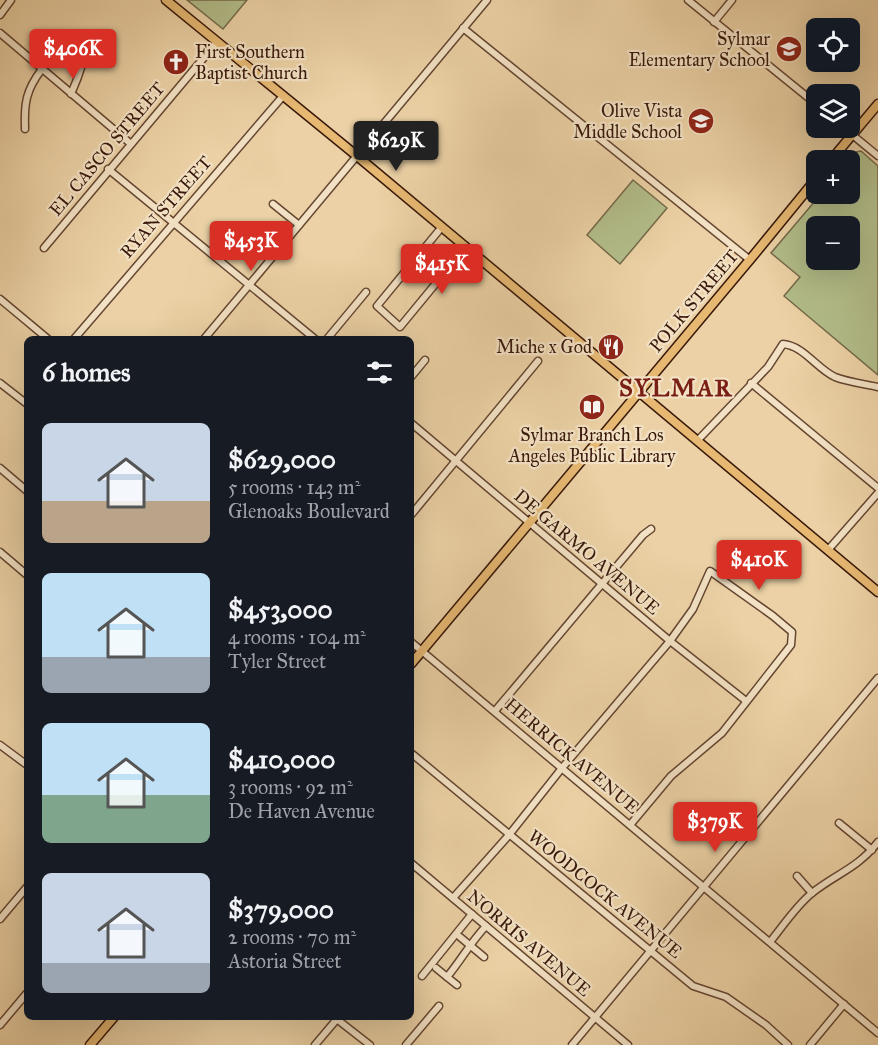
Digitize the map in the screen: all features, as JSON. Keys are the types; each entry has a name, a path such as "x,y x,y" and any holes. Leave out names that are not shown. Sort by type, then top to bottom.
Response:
{"main road":[{"path":"166,0 357,156 878,592"},
{"path":"860,125 878,104"},
{"path":"839,150 849,138"},
{"name":"POLK STREET","path":"414,660 806,191"},
{"path":"93,1044 112,1020"}],"street":[{"path":"0,15 11,0"},
{"path":"206,336 487,0"},
{"path":"688,0 806,96"},
{"path":"714,22 732,0"},
{"path":"463,28 750,260"},
{"path":"0,33 131,144"},
{"path":"70,94 87,53 88,35"},
{"name":"EL CASCO STREET","path":"44,248 217,42"},
{"path":"25,129 25,99 42,69"},
{"name":"RYAN STREET","path":"77,336 283,96"},
{"path":"857,138 878,156"},
{"path":"108,170 311,336"},
{"path":"273,204 299,225"},
{"path":"441,228 377,306 400,327 465,248"},
{"path":"329,336 366,292"},
{"path":"0,299 44,336"},
{"path":"698,440 751,382 768,367 783,344 794,345 816,365 836,377 878,387"},
{"path":"414,373 425,360"},
{"path":"414,510 538,361"},
{"path":"751,382 878,488"},
{"path":"0,383 24,402"},
{"name":"DE GARMO AVENUE","path":"414,426 670,641 746,701"},
{"path":"0,468 24,488"},
{"path":"828,550 878,493"},
{"path":"495,711 643,535 651,529"},
{"path":"0,552 24,572"},
{"path":"453,898 509,835 562,768 670,641 693,609 710,571 773,615 792,632 791,645 722,733 671,776 630,825"},
{"name":"HERRICK AVENUE","path":"414,644 878,1033"},
{"path":"572,1045 702,886 878,678"},
{"path":"0,745 24,763"},
{"name":"WOODCOCK AVENUE","path":"414,756 693,986 726,997 766,1025 788,1045"},
{"path":"839,823 872,850"},
{"path":"770,942 812,893 856,865 878,842"},
{"name":"NORRIS AVENUE","path":"414,867 628,1045"},
{"path":"797,876 812,893"},
{"path":"0,919 24,891"},
{"path":"422,976 472,914"},
{"path":"447,977 465,956 469,944 486,926"},
{"path":"460,937 484,957"},
{"path":"436,968 457,985"},
{"path":"0,1025 24,997"},
{"path":"810,1045 844,1004"},
{"path":"406,1045 440,1006"},
{"path":"315,1045 337,1020"},
{"path":"339,1020 369,1045"}],"green space":[{"path":"187,0 247,0 223,29"},
{"path":"860,151 878,166 878,375 784,296 800,277 771,253 813,204 860,204"},
{"path":"633,180 667,208 620,264 587,235"}],"place":[{"name":"Sylmar Elementary School","path":"789,49"},
{"name":"First Southern Baptist Church","path":"176,62"},
{"name":"Olive Vista Middle School","path":"701,121"},
{"name":"Miche x God","path":"611,347"},
{"name":"Sylmar Branch Los Angeles Public Library","path":"592,407"}],"district":[{"name":"SYLMAR","path":"676,388"}]}
